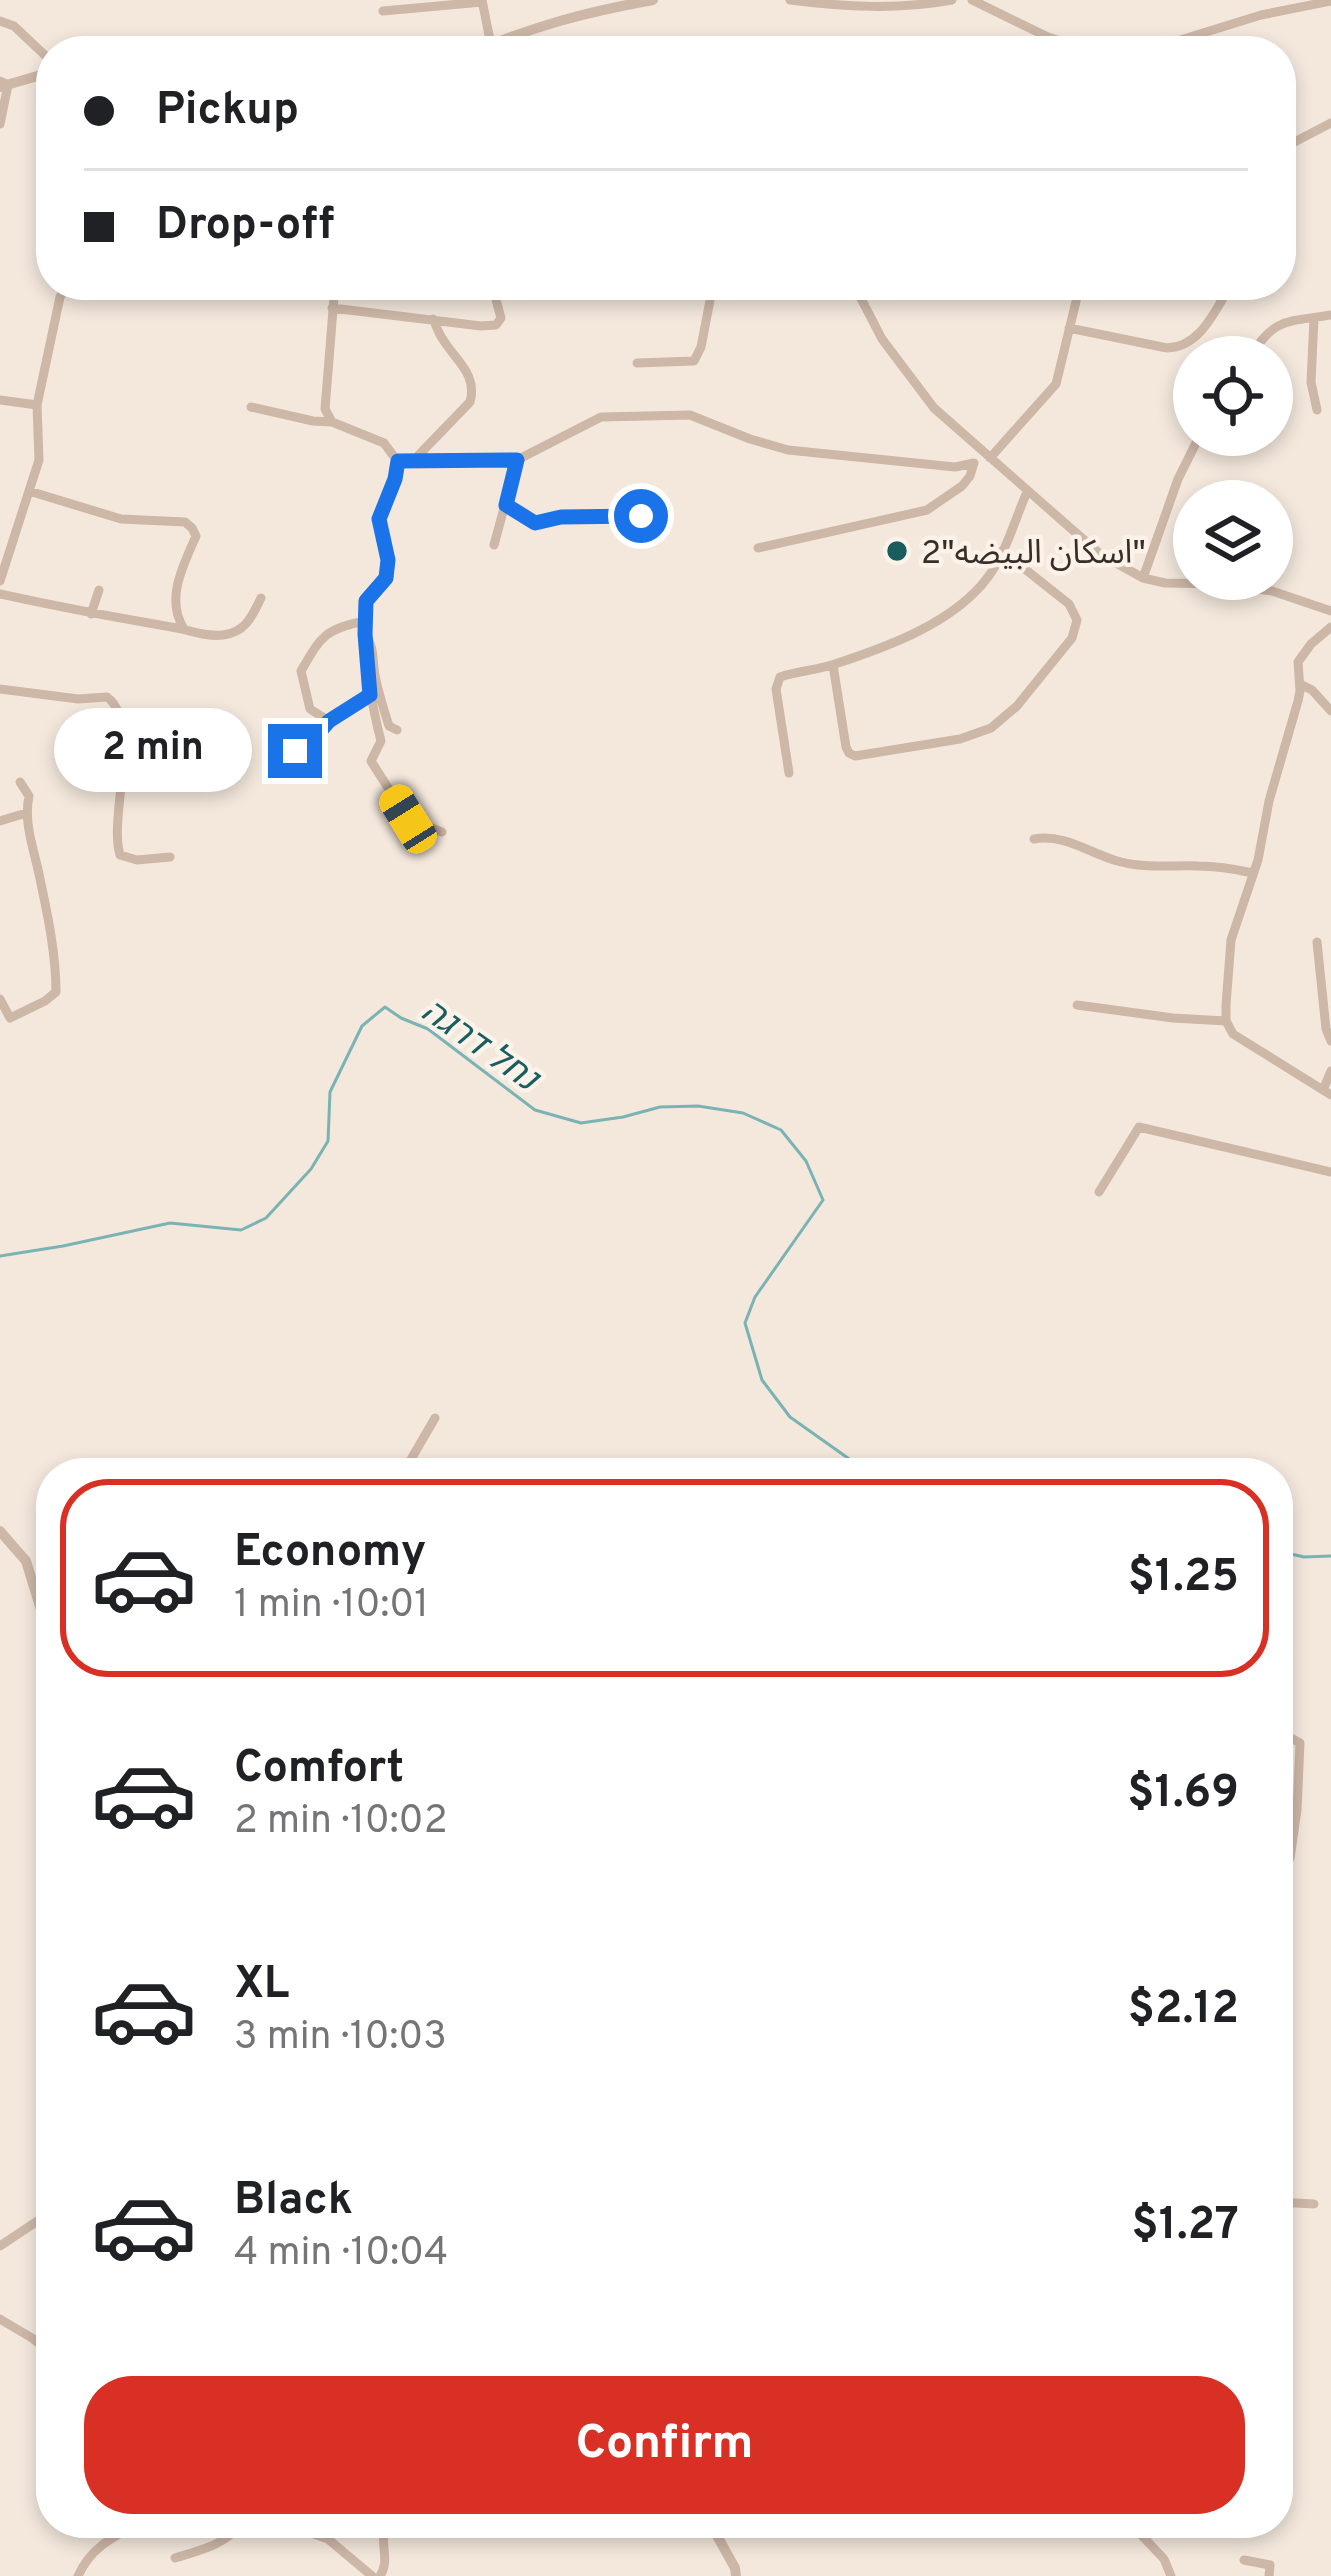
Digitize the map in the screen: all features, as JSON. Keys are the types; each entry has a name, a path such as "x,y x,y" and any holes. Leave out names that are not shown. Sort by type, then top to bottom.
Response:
{"street":[{"path":"513,36 581,13 653,0"},
{"path":"790,0 872,8 952,0"},
{"path":"972,0 1045,36"},
{"path":"383,11 482,1 489,36"},
{"path":"1194,36 1331,1"},
{"path":"0,21 14,26 36,47"},
{"path":"0,124 3,84 36,76"},
{"path":"1296,141 1331,122"},
{"path":"0,581 38,460 37,405 59,300"},
{"path":"332,422 325,409 333,300"},
{"path":"332,308 481,326 496,325 501,319 496,300"},
{"path":"637,363 694,361 710,300"},
{"path":"862,300 882,339 949,424 1100,554 1143,578 1272,591 1331,611"},
{"path":"990,458 1056,384 1076,300"},
{"path":"1069,328 1180,347 1204,328 1222,300"},
{"path":"1263,336 1273,327 1331,315"},
{"path":"1314,318 1311,382 1317,410"},
{"path":"412,462 470,402 474,389 433,319"},
{"path":"0,400 37,405"},
{"path":"251,407 332,422 384,443 398,461 379,519 388,560 386,578 366,601 370,695 381,741 371,761 408,819 442,832"},
{"path":"398,461 517,460 601,417 690,415 788,450 956,467 974,464 962,486 927,510 758,548"},
{"path":"1143,578 1190,456"},
{"path":"494,544 517,460"},
{"path":"29,491 121,519 185,522 192,528 196,536 176,582 176,617 184,629"},
{"path":"789,773 776,683 780,677 833,665 920,630 958,608 988,577 1027,492"},
{"path":"506,505 535,523 561,517 655,520"},
{"path":"833,665 846,747 855,756 960,739 991,728 1017,706 1072,638 1077,620 1069,604 1002,550"},
{"path":"92,614 99,590"},
{"path":"0,594 195,634 226,635 248,625 261,598"},
{"path":"329,721 310,709 301,671 318,640 328,632 365,621"},
{"path":"1331,627 1303,652 1297,670 1300,684 1261,847 1231,940 1226,987 1226,1021 1233,1034 1327,1093 1331,1071"},
{"path":"365,634 373,645 375,674 389,726 397,730"},
{"path":"1300,684 1312,689 1331,711"},
{"path":"0,689 77,699 107,697 115,703 120,712 123,773 116,843 120,855 137,860 170,857"},
{"path":"295,751 306,747 329,721 370,695"},
{"path":"0,999 10,1018 56,992 26,813 29,796 20,782"},
{"path":"0,821 26,813"},
{"path":"1034,839 1065,840 1131,864 1253,873"},
{"path":"1317,942 1331,1041"},
{"path":"1076,1006 1226,1021"},
{"path":"1100,1192 1139,1126 1331,1172"},
{"path":"412,1458 435,1418"},
{"path":"0,1531 26,1562 36,1594"},
{"path":"1293,1739 1300,1743 1293,1842"},
{"path":"1293,2203 1315,2204"},
{"path":"0,2246 36,2222"},
{"path":"0,2319 36,2341"},
{"path":"78,2576 85,2560 111,2538"},
{"path":"175,2558 229,2538"},
{"path":"325,2538 376,2576 385,2569 382,2538"},
{"path":"717,2538 734,2574"},
{"path":"1144,2538 1164,2559 1171,2576"},
{"path":"1244,2560 1270,2565 1269,2576"}],"waterway":[{"name":"נחל דרגה","path":"0,1256 170,1223 241,1230 266,1218 311,1169 328,1141 330,1092 362,1026 385,1007 428,1029 535,1110 581,1123 660,1107 698,1106 743,1113 781,1130 806,1161 823,1200 755,1297 745,1323 762,1380 790,1417 848,1458"},
{"name":"נחל דרגה","path":"1293,1554 1331,1556"}],"place":[{"name":"اسكان البيضه\"2\"","path":"897,551"}],"route":[{"path":"295,751 306,747 329,721 370,695 366,601 386,578 388,560 379,519 398,461 517,460 506,505 535,523 561,517 641,516"}]}
